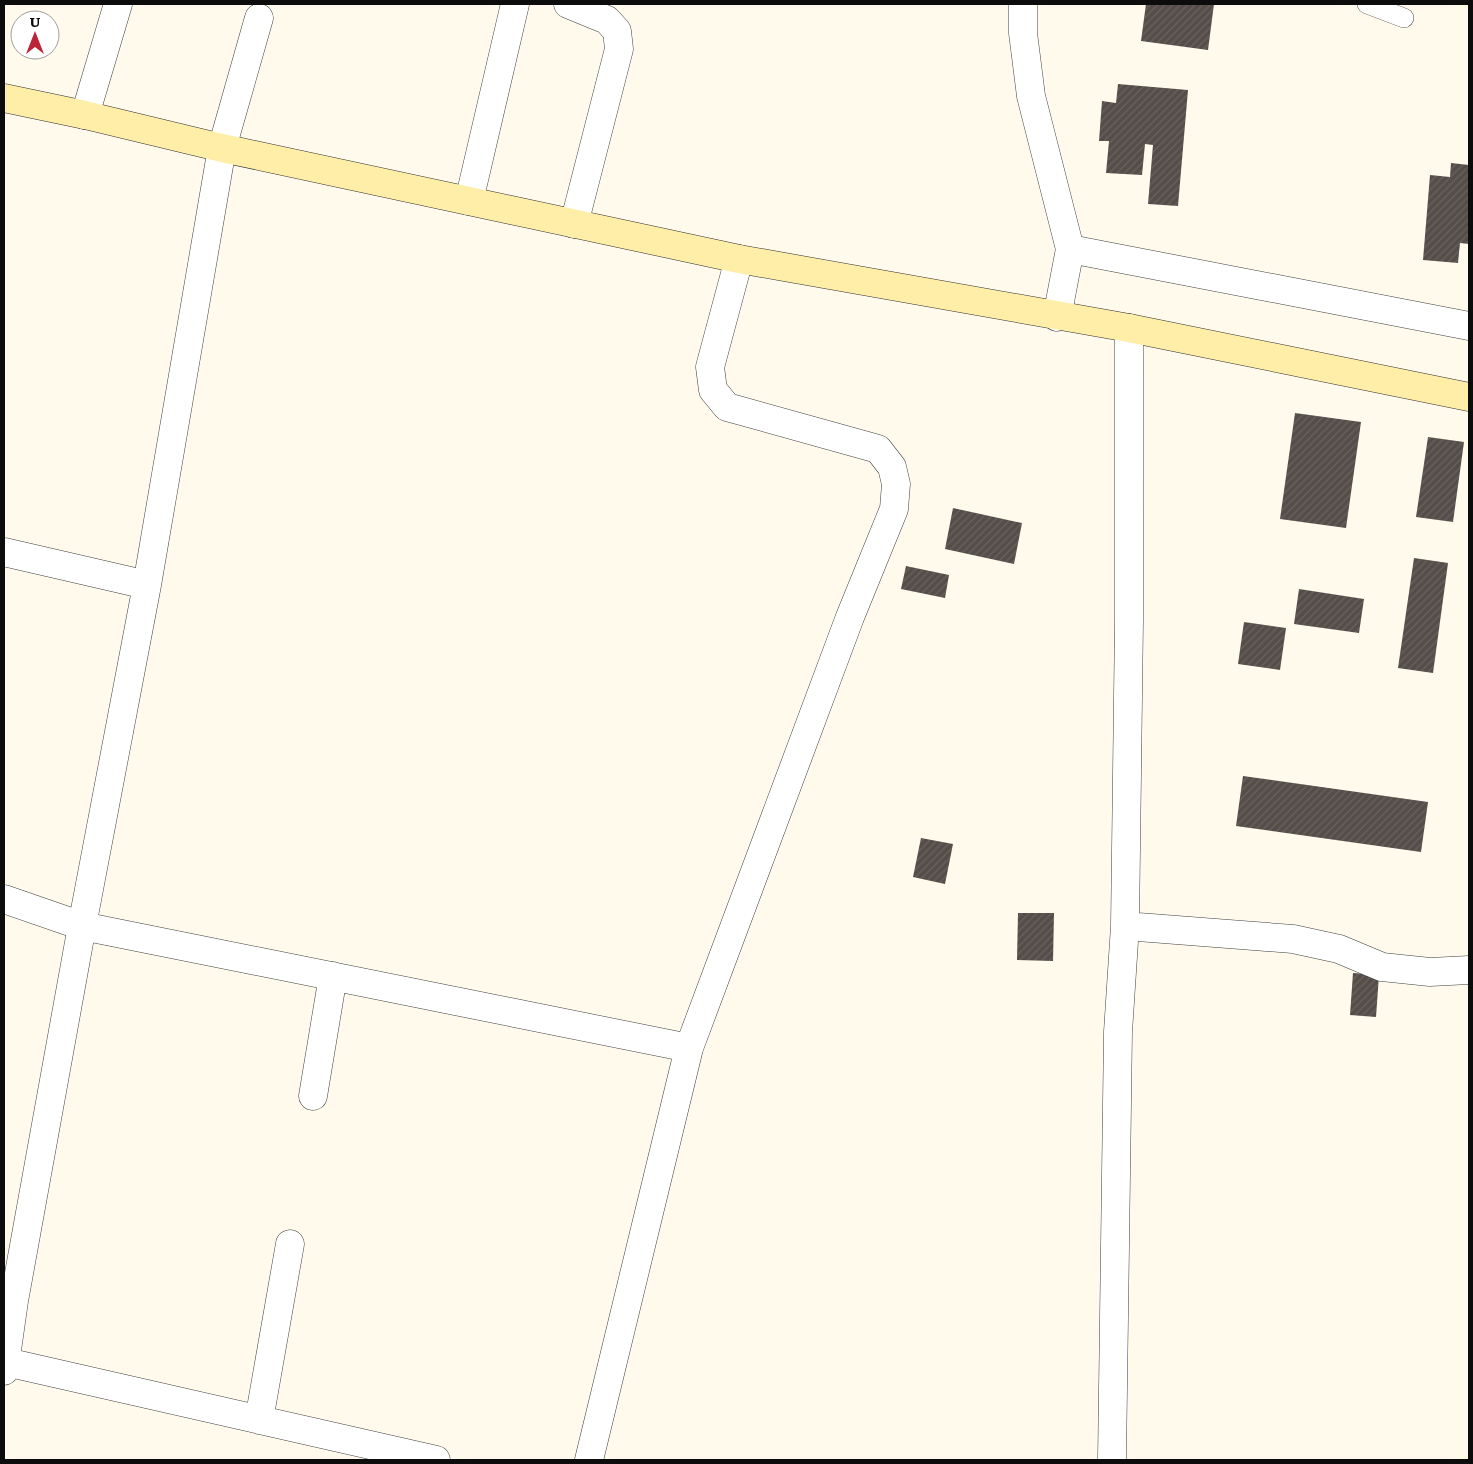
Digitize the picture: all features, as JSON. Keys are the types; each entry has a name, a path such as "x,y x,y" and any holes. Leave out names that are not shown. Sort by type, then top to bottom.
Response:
{"main road":[{"path":"4,98 222,148 739,259 1129,328 1469,397"}],"street":[{"path":"85,116 118,4"},
{"path":"469,201 515,4"},
{"path":"568,4 607,20 617,31 619,49 574,224"},
{"path":"1023,4 1023,33 1031,96 1070,249 1057,316"},
{"path":"259,18 222,148 147,585 9,1298 5,1366 436,1460"},
{"path":"1070,249 1469,326"},
{"path":"589,1460 689,1048 850,616 894,509 896,484 892,467 878,450 728,407 713,390 710,367 739,259"},
{"path":"1112,1460 1118,1032 1125,926 1129,621 1129,328"},
{"path":"4,552 147,585"},
{"path":"4,899 82,926 689,1048"},
{"path":"1125,926 1293,939 1339,949 1382,967 1430,972 1469,970"},
{"path":"313,1096 333,976"},
{"path":"259,1420 290,1244"}],"lane":[{"path":"1367,4 1404,18"}],"building":[{"path":"1146,4 1214,4 1208,50 1141,41"},
{"path":"1118,84 1188,90 1178,206 1148,204 1153,145 1145,144 1142,175 1106,173 1109,141 1099,141 1102,101 1116,103"},
{"path":"1451,163 1469,165 1469,244 1460,243 1458,263 1423,260 1430,175 1450,177"},
{"path":"1295,413 1361,422 1346,528 1280,519"},
{"path":"1428,437 1464,442 1453,522 1416,517"},
{"path":"953,508 1022,523 1014,564 945,549"},
{"path":"1414,558 1448,563 1433,673 1398,668"},
{"path":"906,566 949,575 945,598 901,589"},
{"path":"1299,589 1364,599 1359,633 1294,624"},
{"path":"1244,622 1286,628 1280,670 1238,664"},
{"path":"1243,776 1428,802 1421,852 1236,826"},
{"path":"921,838 953,844 945,884 913,877"},
{"path":"1018,913 1054,913 1053,961 1017,960"},
{"path":"1353,973 1379,975 1376,1017 1350,1015"}]}
